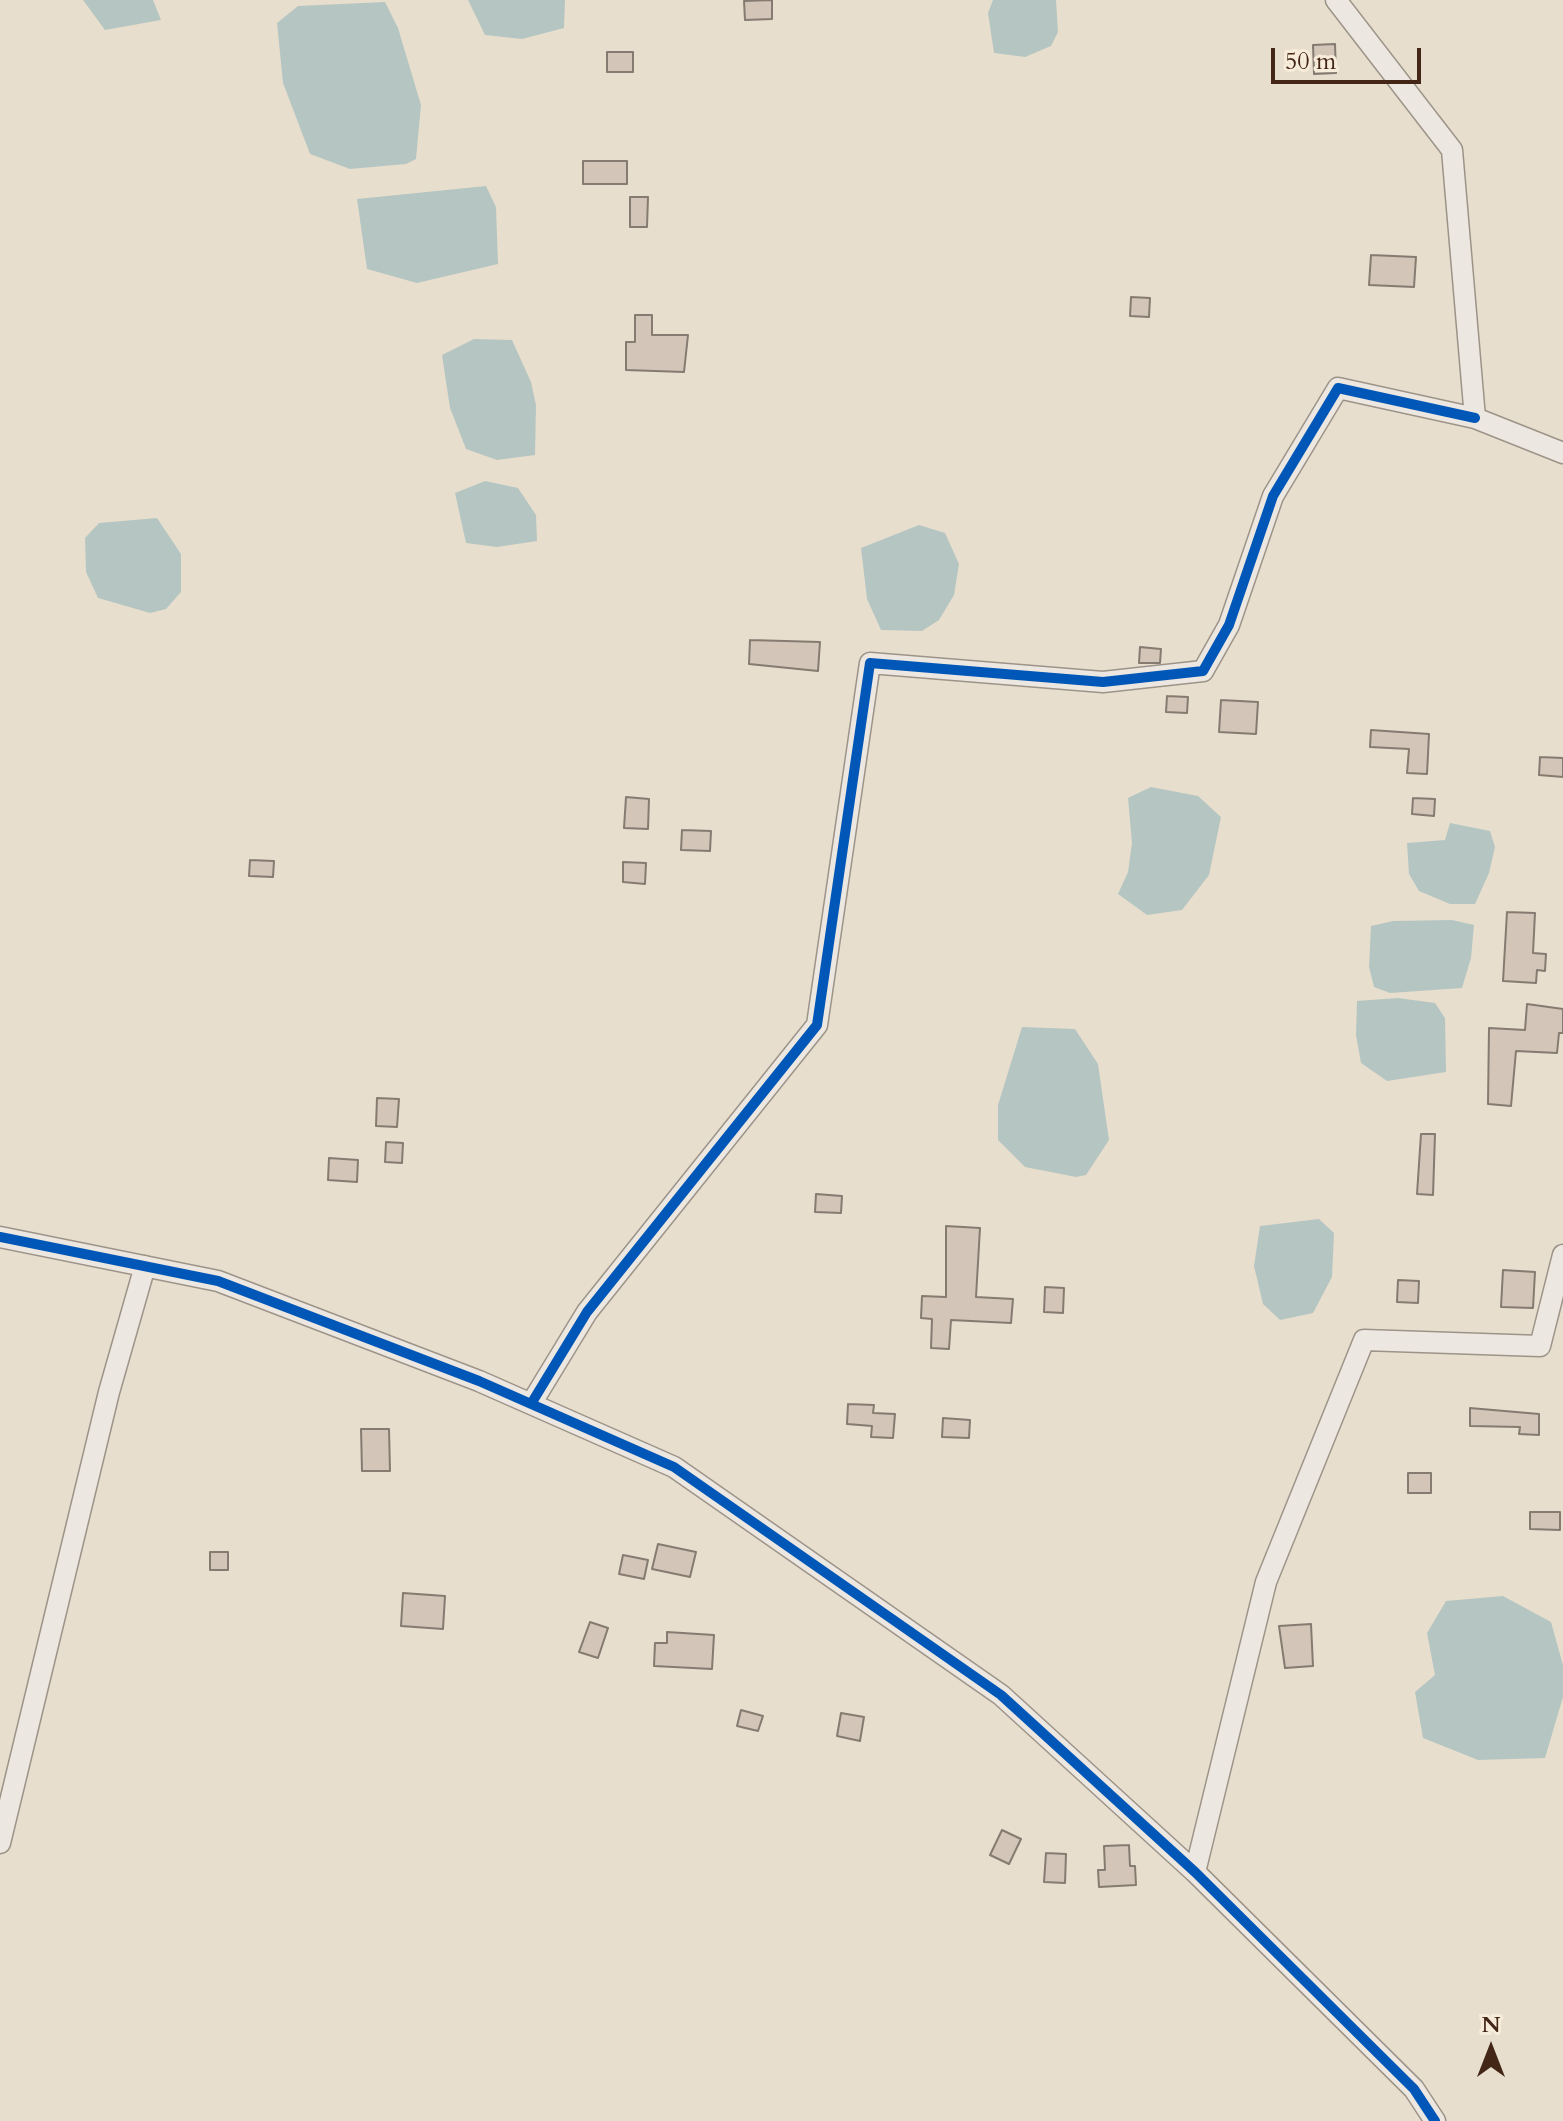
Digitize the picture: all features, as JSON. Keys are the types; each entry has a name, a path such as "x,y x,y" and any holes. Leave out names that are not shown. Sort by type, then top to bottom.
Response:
{"street":[{"path":"1336,0 1452,150 1475,418"},
{"path":"531,1404 587,1312 817,1025 870,663 1103,682 1203,671 1229,625 1273,496 1338,388 1475,418 1563,453"},
{"path":"0,1237 218,1281 531,1404 674,1467 1001,1695 1195,1872 1414,2089 1435,2121"},
{"path":"1195,1872 1266,1582 1364,1340 1540,1346 1563,1255"},
{"path":"0,1843 109,1392 145,1266"}],"shaded area":[{"path":"83,0 153,0 161,20 105,30"},
{"path":"468,0 565,0 564,28 522,39 485,35"},
{"path":"993,0 1056,0 1058,32 1051,46 1025,57 994,53 988,13"},
{"path":"385,2 398,28 421,105 416,159 406,164 350,169 310,154 283,83 277,23 298,6"},
{"path":"486,186 496,207 498,264 417,283 367,269 357,199"},
{"path":"474,339 512,340 531,382 536,405 535,455 497,460 466,449 450,408 442,355"},
{"path":"485,481 518,488 536,515 537,541 497,547 466,543 455,493"},
{"path":"157,518 181,554 181,592 166,609 150,613 98,598 86,572 85,538 99,523"},
{"path":"919,525 945,533 959,564 954,595 939,620 922,631 881,630 867,599 861,548"},
{"path":"1151,787 1198,796 1221,817 1209,875 1182,910 1147,915 1118,894 1128,872 1132,843 1128,798"},
{"path":"1450,823 1490,831 1495,847 1489,873 1475,904 1450,904 1419,891 1409,874 1407,843 1445,840"},
{"path":"1452,920 1474,925 1471,958 1462,988 1390,993 1374,987 1369,967 1371,926 1393,921"},
{"path":"1398,998 1435,1003 1445,1018 1446,1072 1387,1081 1361,1063 1356,1035 1357,1001"},
{"path":"1022,1027 1075,1029 1098,1064 1109,1140 1086,1175 1076,1177 1025,1167 998,1140 998,1105"},
{"path":"1319,1219 1334,1233 1332,1277 1313,1313 1280,1320 1263,1304 1254,1266 1260,1226"},
{"path":"1503,1596 1551,1622 1563,1665 1563,1697 1545,1758 1478,1760 1423,1738 1415,1692 1435,1675 1427,1633 1446,1601"}],"building":[{"path":"772,0 772,19 745,20 744,1"},
{"path":"1335,44 1336,73 1314,74 1313,45"},
{"path":"607,52 633,52 633,72 607,72"},
{"path":"583,161 627,161 627,184 583,184"},
{"path":"630,197 648,197 647,227 630,227"},
{"path":"1371,255 1416,257 1414,287 1369,285"},
{"path":"1131,297 1150,298 1149,317 1130,316"},
{"path":"635,315 652,315 652,335 688,335 684,372 626,370 626,342 635,342"},
{"path":"750,640 820,642 818,671 749,664"},
{"path":"1140,647 1161,649 1160,663 1139,663"},
{"path":"1167,696 1188,697 1187,713 1166,712"},
{"path":"1221,700 1258,702 1256,734 1219,732"},
{"path":"1371,730 1429,734 1427,774 1407,773 1409,749 1370,747"},
{"path":"1540,757 1563,758 1563,777 1539,775"},
{"path":"626,797 649,799 648,829 624,828"},
{"path":"1413,798 1435,799 1434,816 1412,814"},
{"path":"682,830 711,831 710,851 681,850"},
{"path":"250,860 274,861 273,877 249,876"},
{"path":"623,862 646,863 645,884 623,882"},
{"path":"1507,912 1535,913 1533,953 1546,954 1545,971 1537,970 1536,983 1503,981"},
{"path":"1527,1004 1563,1009 1563,1033 1559,1033 1557,1053 1516,1051 1511,1106 1488,1104 1489,1028 1525,1030"},
{"path":"377,1098 399,1099 397,1127 376,1126"},
{"path":"1421,1134 1435,1134 1433,1195 1417,1194"},
{"path":"386,1142 403,1143 402,1163 385,1162"},
{"path":"329,1158 358,1160 357,1182 328,1180"},
{"path":"816,1194 842,1196 841,1213 815,1212"},
{"path":"946,1226 980,1228 976,1297 1013,1299 1011,1323 951,1320 949,1349 931,1348 932,1319 921,1318 922,1296 946,1297"},
{"path":"1503,1270 1535,1272 1533,1308 1501,1307"},
{"path":"1398,1280 1419,1281 1418,1303 1397,1302"},
{"path":"1045,1287 1064,1288 1063,1313 1044,1312"},
{"path":"848,1404 874,1405 873,1413 895,1414 893,1438 871,1437 872,1426 847,1424"},
{"path":"1470,1408 1539,1414 1539,1435 1519,1434 1520,1427 1470,1426"},
{"path":"943,1418 970,1420 969,1438 942,1437"},
{"path":"361,1429 389,1429 390,1471 362,1471"},
{"path":"1408,1473 1431,1473 1431,1493 1408,1493"},
{"path":"1530,1512 1560,1512 1560,1530 1530,1529"},
{"path":"658,1544 696,1552 690,1577 652,1569"},
{"path":"210,1552 228,1552 228,1570 210,1570"},
{"path":"623,1555 648,1560 644,1579 619,1574"},
{"path":"403,1593 445,1596 443,1629 401,1626"},
{"path":"590,1622 608,1628 598,1658 579,1652"},
{"path":"1311,1624 1313,1666 1285,1668 1279,1626"},
{"path":"667,1632 714,1635 712,1669 654,1666 655,1643 667,1643"},
{"path":"741,1710 763,1716 758,1731 737,1726"},
{"path":"841,1713 864,1717 860,1741 837,1736"},
{"path":"1002,1830 1021,1839 1009,1864 990,1855"},
{"path":"1129,1845 1130,1866 1135,1866 1136,1885 1099,1887 1098,1870 1105,1870 1104,1846"},
{"path":"1046,1853 1066,1854 1065,1883 1044,1882"}],"cycle path":[{"path":"531,1404 587,1312 817,1025 870,663 1103,682 1203,671 1229,625 1273,496 1338,388 1475,418"},
{"path":"0,1237 218,1281 479,1381 674,1467 1001,1695 1195,1872 1414,2089 1435,2121"}]}
